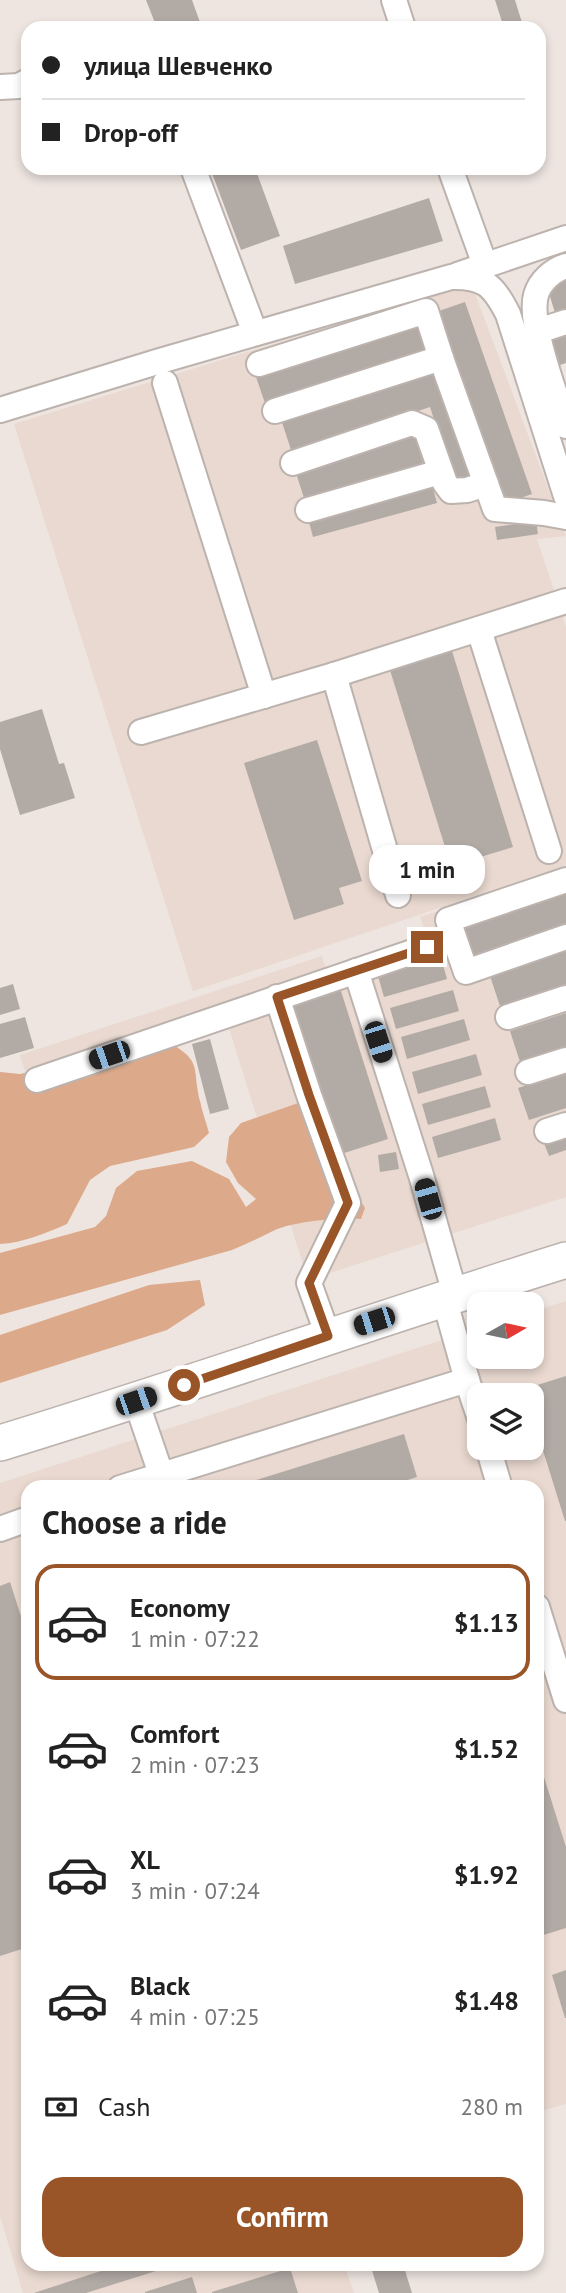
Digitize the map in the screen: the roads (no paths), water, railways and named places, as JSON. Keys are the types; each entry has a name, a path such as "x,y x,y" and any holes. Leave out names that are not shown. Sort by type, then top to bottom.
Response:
{"highway":[{"path":"0,1443 566,1260"}],"street":[{"path":"394,0 401,21"},
{"path":"0,87 21,85"},
{"path":"195,175 255,333"},
{"path":"453,175 485,265"},
{"path":"0,410 451,277 566,238"},
{"path":"508,313 509,278 537,247"},
{"path":"566,266 558,268 543,281 536,295 535,309 538,331 558,380 559,428 566,496"},
{"path":"451,277 472,276 487,283 499,296 559,428"},
{"path":"258,364 426,311 495,509 566,517"},
{"path":"538,331 566,322"},
{"path":"275,411 441,358"},
{"path":"165,383 264,696"},
{"path":"293,463 412,423 426,429 445,484 452,491 486,484"},
{"path":"308,510 440,472"},
{"path":"141,732 334,675 566,601"},
{"path":"478,630 549,851"},
{"path":"334,675 398,895"},
{"path":"566,880 448,920 466,972 566,937"},
{"path":"37,1080 427,947"},
{"path":"356,971 421,1175 468,1383"},
{"path":"277,997 348,1203 309,1283 328,1336"},
{"path":"508,1017 566,998"},
{"path":"528,1072 566,1060"},
{"path":"143,1480 467,1380"},
{"path":"136,1401 160,1474"},
{"path":"492,1460 498,1480"},
{"path":"0,1529 21,1522"},
{"path":"544,1629 566,1700"}]}
